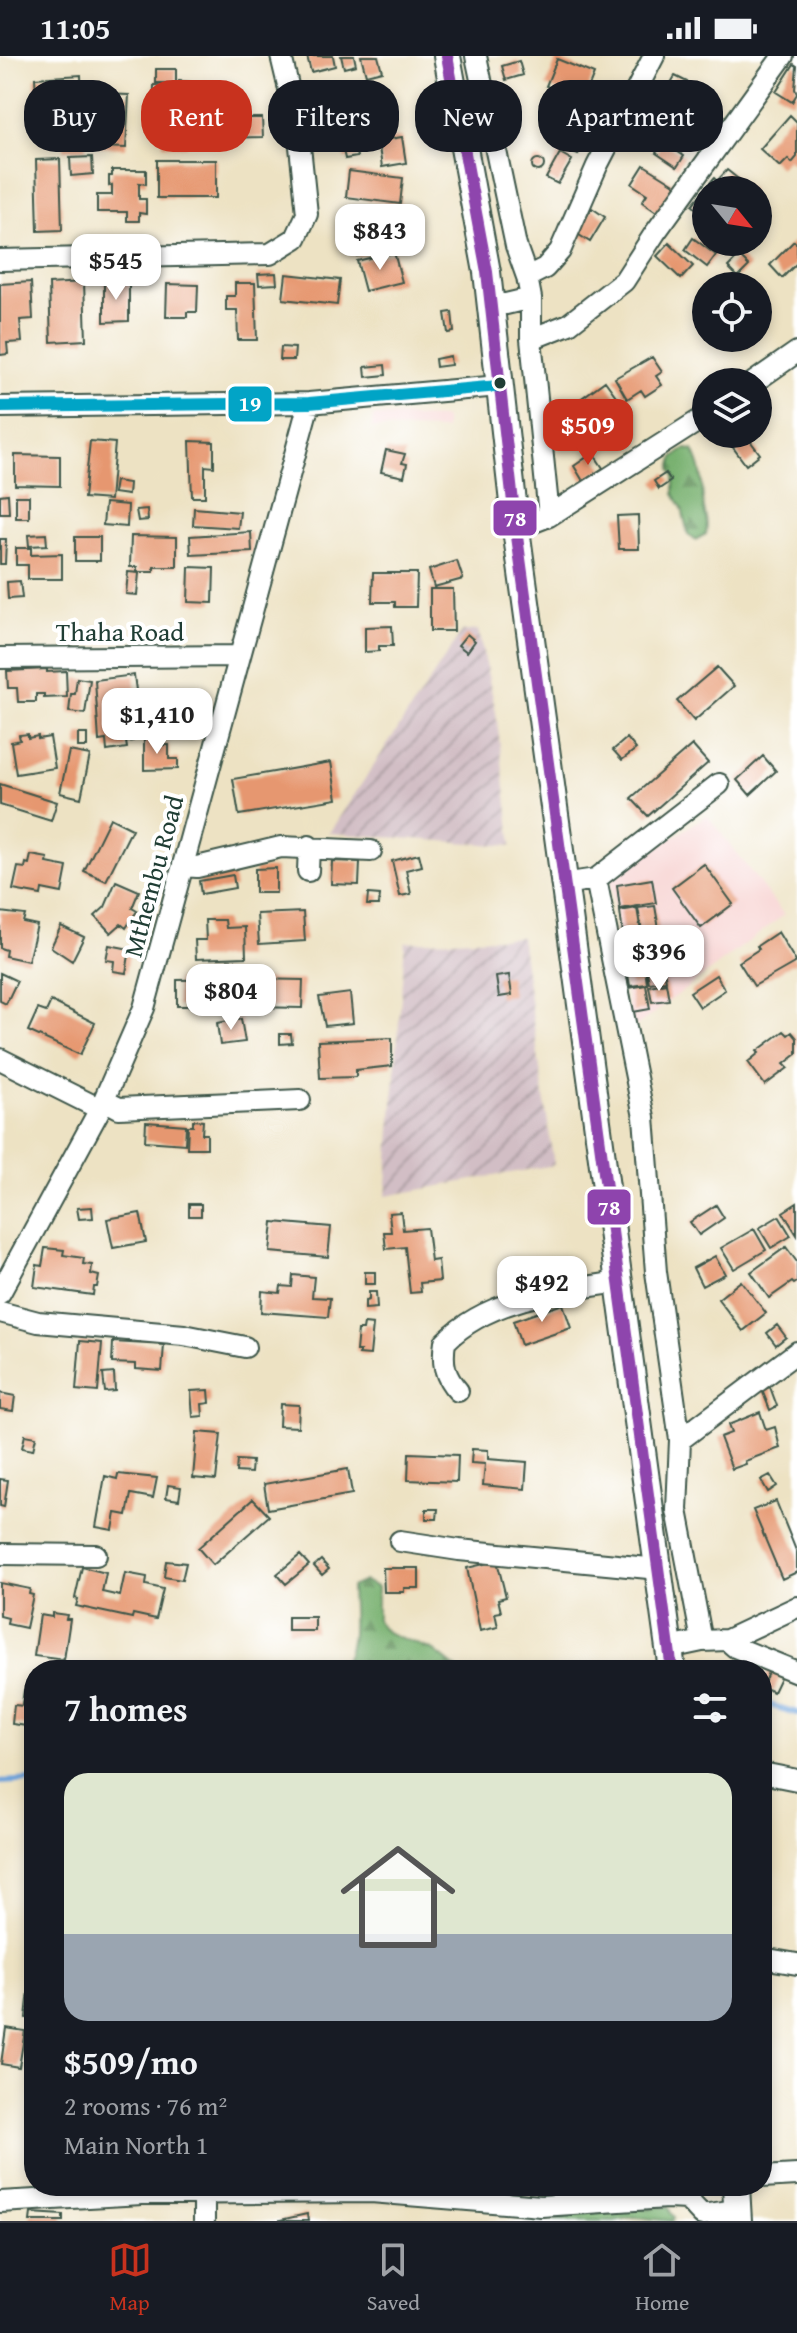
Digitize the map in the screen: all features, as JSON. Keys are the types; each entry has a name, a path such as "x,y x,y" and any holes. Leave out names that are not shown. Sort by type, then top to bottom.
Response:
{"main road":[{"path":"447,56 463,134 490,304 563,884 671,1659"}],"street":[{"path":"0,260 270,254 296,238 307,214 298,127 281,56"},
{"path":"476,56 516,246 531,298 531,339 549,516"},
{"path":"527,277 545,268 560,251 597,166 654,56"},
{"path":"531,339 569,324 624,281 783,56"},
{"path":"490,304 531,298"},
{"path":"772,369 797,352"},
{"path":"0,407 309,403 499,386"},
{"name":"Mthembu Road","path":"0,1293 102,1104 144,1008 309,403"},
{"path":"516,529 549,516 692,425"},
{"name":"Thaha Road","path":"0,658 240,656"},
{"path":"563,884 596,879 719,784"},
{"path":"308,871 309,846"},
{"path":"183,866 197,867 281,847 371,851"},
{"path":"596,879 644,1117 656,1272 680,1440 677,1510 702,1641"},
{"path":"0,1059 102,1104 119,1108 300,1100"},
{"path":"458,1391 448,1381 444,1371 445,1342 454,1333 493,1310 546,1294 620,1282"},
{"path":"0,1312 38,1322 184,1335 245,1347"},
{"path":"680,1440 797,1352"},
{"path":"400,1541 459,1550 659,1569"},
{"path":"0,1554 96,1555"},
{"path":"671,1659 702,1641 727,1640 797,1607"},
{"path":"727,1640 735,1647 767,1660"},
{"path":"772,1662 797,1672"},
{"path":"772,1775 797,1780"},
{"path":"772,1960 797,1964"},
{"path":"772,2176 797,2175"},
{"path":"0,2202 106,2196"},
{"path":"204,2196 204,2221"},
{"path":"460,2196 541,2206 687,2199 701,2218 737,2206"}],"shaded area":[{"path":"373,416 445,418 445,430 372,428"},
{"path":"478,630 496,712 512,846 329,833 462,632"},
{"path":"707,815 784,915 631,1030 610,879"},
{"path":"521,937 554,1165 386,1196 405,942"}],"green space":[{"path":"686,449 693,450 700,467 707,523 706,534 695,540 688,534 682,508 674,494 674,474 671,470 674,457"},
{"path":"364,1581 377,1587 377,1621 386,1632 434,1651 445,1660 345,1660 351,1640 351,1587"},
{"path":"633,2207 668,2207 674,2217 672,2221 634,2217 614,2221 555,2220 574,2214"}],"building":[{"path":"307,56 333,56 335,66 311,72"},
{"path":"341,56 354,56 356,65 344,68"},
{"path":"361,56 378,56 382,71 366,75"},
{"path":"557,59 594,74 592,80 548,80"},
{"path":"519,61 523,75 506,80 502,66"},
{"path":"794,64 797,66 797,94 792,102 776,92"},
{"path":"156,69 176,69 176,80 156,80"},
{"path":"81,75 81,80 35,80"},
{"path":"125,95 129,95 125,148"},
{"path":"790,115 797,122 797,157 792,163 788,159 780,167 760,149"},
{"path":"252,118 262,118 263,137 252,137"},
{"path":"402,137 406,163 382,167 380,152 399,152 399,138"},
{"path":"343,152 356,152 357,157 345,159"},
{"path":"678,152 684,156 677,167 656,153"},
{"path":"560,153 572,160 558,184 546,178"},
{"path":"92,157 93,174 71,176 70,158"},
{"path":"60,159 62,230 38,231 36,160"},
{"path":"538,159 544,165 538,171 532,165"},
{"path":"157,160 216,160 216,198 157,198"},
{"path":"644,165 676,185 658,213 642,202 647,194 632,184"},
{"path":"112,170 146,170 146,184 139,183 139,199 146,199 146,214 139,213 139,221 127,221 127,212 97,212 97,195 112,195 109,176 112,176"},
{"path":"349,171 403,178 400,204 346,197"},
{"path":"592,208 605,217 590,242 576,233"},
{"path":"412,211 419,241 357,256 351,225"},
{"path":"692,240 692,255 685,250"},
{"path":"794,241 797,244 797,263 782,278 770,265"},
{"path":"669,243 693,266 681,279 657,256"},
{"path":"394,252 402,282 365,291 357,261"},
{"path":"693,256 715,256 707,267"},
{"path":"739,256 749,266 743,272 733,272 728,267"},
{"path":"276,273 277,284 259,285 258,274"},
{"path":"286,274 340,280 337,305 283,299"},
{"path":"31,282 33,319 20,320 22,342 7,343 8,354 0,355 0,284"},
{"path":"84,282 86,340 51,342 49,284"},
{"path":"104,283 129,283 129,321 104,322"},
{"path":"235,283 255,283 257,340 238,340 237,310 226,310 226,296 235,296"},
{"path":"167,284 198,285 197,312 187,312 187,317 166,317"},
{"path":"452,312 454,332 448,333 445,313"},
{"path":"281,347 295,348 294,360 280,360"},
{"path":"450,356 451,365 436,367 435,359"},
{"path":"652,357 662,372 656,376 662,385 645,396 641,390 627,399 615,378"},
{"path":"385,365 386,375 366,377 365,367"},
{"path":"605,381 621,403 595,422 579,400"},
{"path":"90,441 115,443 110,500 84,498"},
{"path":"190,441 214,442 214,467 205,466 205,497 192,497"},
{"path":"733,448 756,448 760,454 746,465"},
{"path":"386,450 405,454 402,463 407,464 404,477 381,472"},
{"path":"593,453 603,468 583,481 574,466"},
{"path":"15,455 60,456 60,486 15,485"},
{"path":"666,473 671,481 659,489 654,481"},
{"path":"115,481 129,483 128,495 113,493"},
{"path":"8,494 9,513 0,513 0,495"},
{"path":"16,496 29,496 29,518 16,518"},
{"path":"105,503 128,505 127,527 103,525"},
{"path":"194,508 240,512 238,528 193,525"},
{"path":"147,509 148,520 138,521 136,510"},
{"path":"638,515 639,549 619,549 617,516"},
{"path":"251,532 252,552 191,555 190,536"},
{"path":"46,534 47,545 29,546 28,535"},
{"path":"131,536 177,537 177,567 154,567 154,572 137,572 137,567 130,567"},
{"path":"75,537 100,537 100,561 75,561"},
{"path":"0,539 6,539 5,564 0,564"},
{"path":"16,548 31,548 31,555 62,554 62,579 28,579 28,565 16,565"},
{"path":"457,561 463,579 434,587 429,570"},
{"path":"189,567 214,568 213,603 188,602"},
{"path":"128,572 139,573 137,595 126,594"},
{"path":"373,573 417,573 416,607 395,607 395,602 372,602"},
{"path":"20,581 22,598 8,599 7,582"},
{"path":"430,589 453,589 454,631 430,631"},
{"path":"392,626 393,646 379,646 379,651 365,652 365,627"},
{"path":"467,634 475,641 467,652 458,645"},
{"path":"717,667 734,686 694,721 677,701"},
{"path":"47,669 47,672 66,671 67,697 44,698 44,694 36,694 36,702 18,702 17,688 8,688 7,671"},
{"path":"134,675 137,698 128,699 131,721 124,721 125,729 131,729 133,741 126,742 127,748 107,751 106,740 99,741 95,680"},
{"path":"77,678 90,680 85,714 69,712"},
{"path":"28,734 28,738 50,737 55,768 16,774 11,742 20,740 19,735"},
{"path":"78,734 87,734 87,747 78,747"},
{"path":"144,736 157,736 157,745 169,745 169,759 178,759 178,769 144,770"},
{"path":"627,738 636,749 622,760 613,750"},
{"path":"692,745 708,763 648,816 631,798"},
{"path":"69,751 90,755 81,798 60,793"},
{"path":"763,756 776,771 750,795 737,780"},
{"path":"331,762 337,799 239,815 233,779"},
{"path":"0,784 57,802 51,821 0,805"},
{"path":"110,818 132,829 106,881 84,871"},
{"path":"419,854 422,866 406,870 411,894 400,896 392,861"},
{"path":"31,855 48,858 47,863 67,867 62,893 42,889 41,895 13,890 18,867 25,868"},
{"path":"332,861 360,862 359,885 331,884"},
{"path":"704,864 733,904 701,928 672,888"},
{"path":"276,868 276,893 255,893 255,869"},
{"path":"233,875 235,888 201,894 199,881"},
{"path":"652,879 656,903 620,909 617,885"},
{"path":"116,881 139,891 132,908 137,911 126,928 121,924 111,933 95,916 105,907"},
{"path":"368,894 380,895 379,905 367,905"},
{"path":"655,906 659,929 642,932 638,908"},
{"path":"637,908 641,932 623,935 620,911"},
{"path":"0,912 25,915 23,922 37,925 28,961 5,956 6,950 0,948"},
{"path":"303,912 305,941 259,944 257,914"},
{"path":"205,920 225,920 226,928 245,927 246,957 196,959 195,940 206,940"},
{"path":"61,926 84,937 72,961 51,947"},
{"path":"659,931 663,955 627,960 623,937"},
{"path":"778,932 796,962 754,986 739,962"},
{"path":"109,945 130,949 126,973 113,971 114,961 106,960"},
{"path":"662,957 666,981 649,983 645,960"},
{"path":"644,960 647,984 630,986 626,963"},
{"path":"0,973 17,981 6,1004 0,1001"},
{"path":"509,975 512,995 499,997 496,977"},
{"path":"716,975 725,990 700,1007 690,992"},
{"path":"245,979 245,1006 177,1006 177,980"},
{"path":"255,979 303,980 302,1008 254,1007"},
{"path":"666,983 669,1000 652,1002 649,986"},
{"path":"646,985 650,1009 633,1012 629,988"},
{"path":"350,993 353,1023 325,1026 319,997"},
{"path":"51,1001 95,1023 80,1055 28,1031 38,1009 46,1012"},
{"path":"241,1019 245,1042 220,1045 217,1023"},
{"path":"784,1031 788,1035 792,1032 797,1038 797,1054 784,1064 788,1068 765,1085 748,1062 759,1053 757,1051"},
{"path":"280,1034 291,1034 292,1043 280,1044"},
{"path":"392,1038 392,1066 356,1070 356,1077 320,1078 318,1041"},
{"path":"193,1120 203,1121 202,1134 207,1134 207,1148 187,1148 188,1126 193,1126"},
{"path":"146,1122 186,1125 185,1144 145,1141"},
{"path":"797,1203 797,1235 783,1212"},
{"path":"189,1204 201,1204 201,1216 189,1216"},
{"path":"716,1205 724,1218 699,1235 690,1222"},
{"path":"92,1207 93,1218 79,1219 77,1208"},
{"path":"401,1212 403,1230 427,1228 431,1261 438,1260 440,1281 420,1283 421,1292 410,1293 405,1247 386,1249 384,1232 391,1232 389,1213"},
{"path":"140,1213 146,1242 113,1248 107,1219"},
{"path":"779,1216 791,1236 771,1248 759,1228"},
{"path":"273,1222 331,1227 328,1257 270,1252"},
{"path":"754,1229 766,1250 734,1269 721,1248"},
{"path":"786,1247 797,1262 797,1282 792,1282 769,1298 751,1272"},
{"path":"45,1248 64,1250 63,1255 84,1258 83,1264 92,1265 91,1274 99,1276 93,1295 34,1287 37,1265 42,1266"},
{"path":"715,1256 725,1274 702,1286 693,1268"},
{"path":"365,1272 375,1272 375,1284 365,1284"},
{"path":"293,1275 314,1277 312,1297 330,1298 328,1317 261,1312 262,1291 280,1293 281,1286 292,1287"},
{"path":"741,1281 766,1313 743,1331 718,1299"},
{"path":"369,1292 376,1292 377,1308 365,1309"},
{"path":"563,1304 571,1328 521,1345 513,1321"},
{"path":"364,1324 373,1325 370,1355 356,1351 358,1330 363,1330"},
{"path":"777,1325 786,1337 776,1345 767,1333"},
{"path":"80,1341 102,1343 98,1392 76,1390"},
{"path":"113,1342 164,1345 162,1371 136,1369 136,1364 112,1363"},
{"path":"114,1373 115,1391 105,1392 103,1374"},
{"path":"770,1387 777,1406 770,1410 762,1390"},
{"path":"209,1390 210,1403 202,1404 203,1416 193,1417 191,1391"},
{"path":"0,1393 15,1396 13,1411 0,1409"},
{"path":"280,1404 299,1405 298,1427 279,1426"},
{"path":"760,1412 766,1430 775,1427 780,1448 732,1469 720,1437 731,1433 728,1425"},
{"path":"197,1432 221,1434 216,1480 193,1478"},
{"path":"25,1435 36,1437 33,1450 22,1448"},
{"path":"472,1449 488,1450 488,1459 527,1462 525,1489 483,1485 485,1464 471,1463"},
{"path":"409,1453 458,1455 457,1482 408,1480"},
{"path":"237,1460 252,1461 251,1473 236,1472"},
{"path":"348,1469 352,1494 268,1509 264,1484"},
{"path":"118,1474 157,1478 153,1498 131,1494 127,1515 116,1513 113,1530 96,1527 105,1476 117,1479"},
{"path":"770,1475 777,1486 768,1492 761,1480"},
{"path":"0,1479 8,1480 4,1507 0,1506"},
{"path":"168,1485 181,1487 179,1500 166,1498"},
{"path":"253,1499 269,1516 213,1565 198,1548"},
{"path":"776,1501 797,1553 797,1572 782,1579 753,1510"},
{"path":"426,1509 438,1509 437,1519 426,1519"},
{"path":"300,1555 309,1565 286,1584 277,1574"},
{"path":"321,1560 329,1569 322,1575 314,1566"},
{"path":"166,1561 186,1563 182,1580 164,1577"},
{"path":"497,1561 506,1597 498,1599 501,1612 495,1613 498,1627 480,1631 467,1568"},
{"path":"82,1567 106,1573 102,1592 120,1596 125,1573 147,1577 146,1585 163,1589 156,1619 133,1614 132,1618 76,1606"},
{"path":"383,1568 419,1568 419,1588 384,1592"},
{"path":"0,1583 30,1589 29,1594 33,1595 26,1628 7,1624 8,1618 0,1616"},
{"path":"52,1613 67,1615 66,1619 70,1619 64,1660 34,1656 40,1615 52,1617"},
{"path":"288,1617 315,1617 315,1631 288,1631"},
{"path":"772,1666 783,1671 772,1692"},
{"path":"14,1705 24,1706 24,1726 12,1724"},
{"path":"6,2028 24,2031 19,2067 1,2064"},
{"path":"31,2213 63,2215 63,2221 30,2221"},
{"path":"307,2214 308,2221 280,2221 280,2220"}],"waterway":[{"path":"772,1706 797,1713"},
{"path":"0,1782 24,1781"}],"transit line":[{"name":"78","path":"447,56 487,272 516,529 671,1660"},
{"name":"19","path":"0,407 309,403 499,386"}]}
